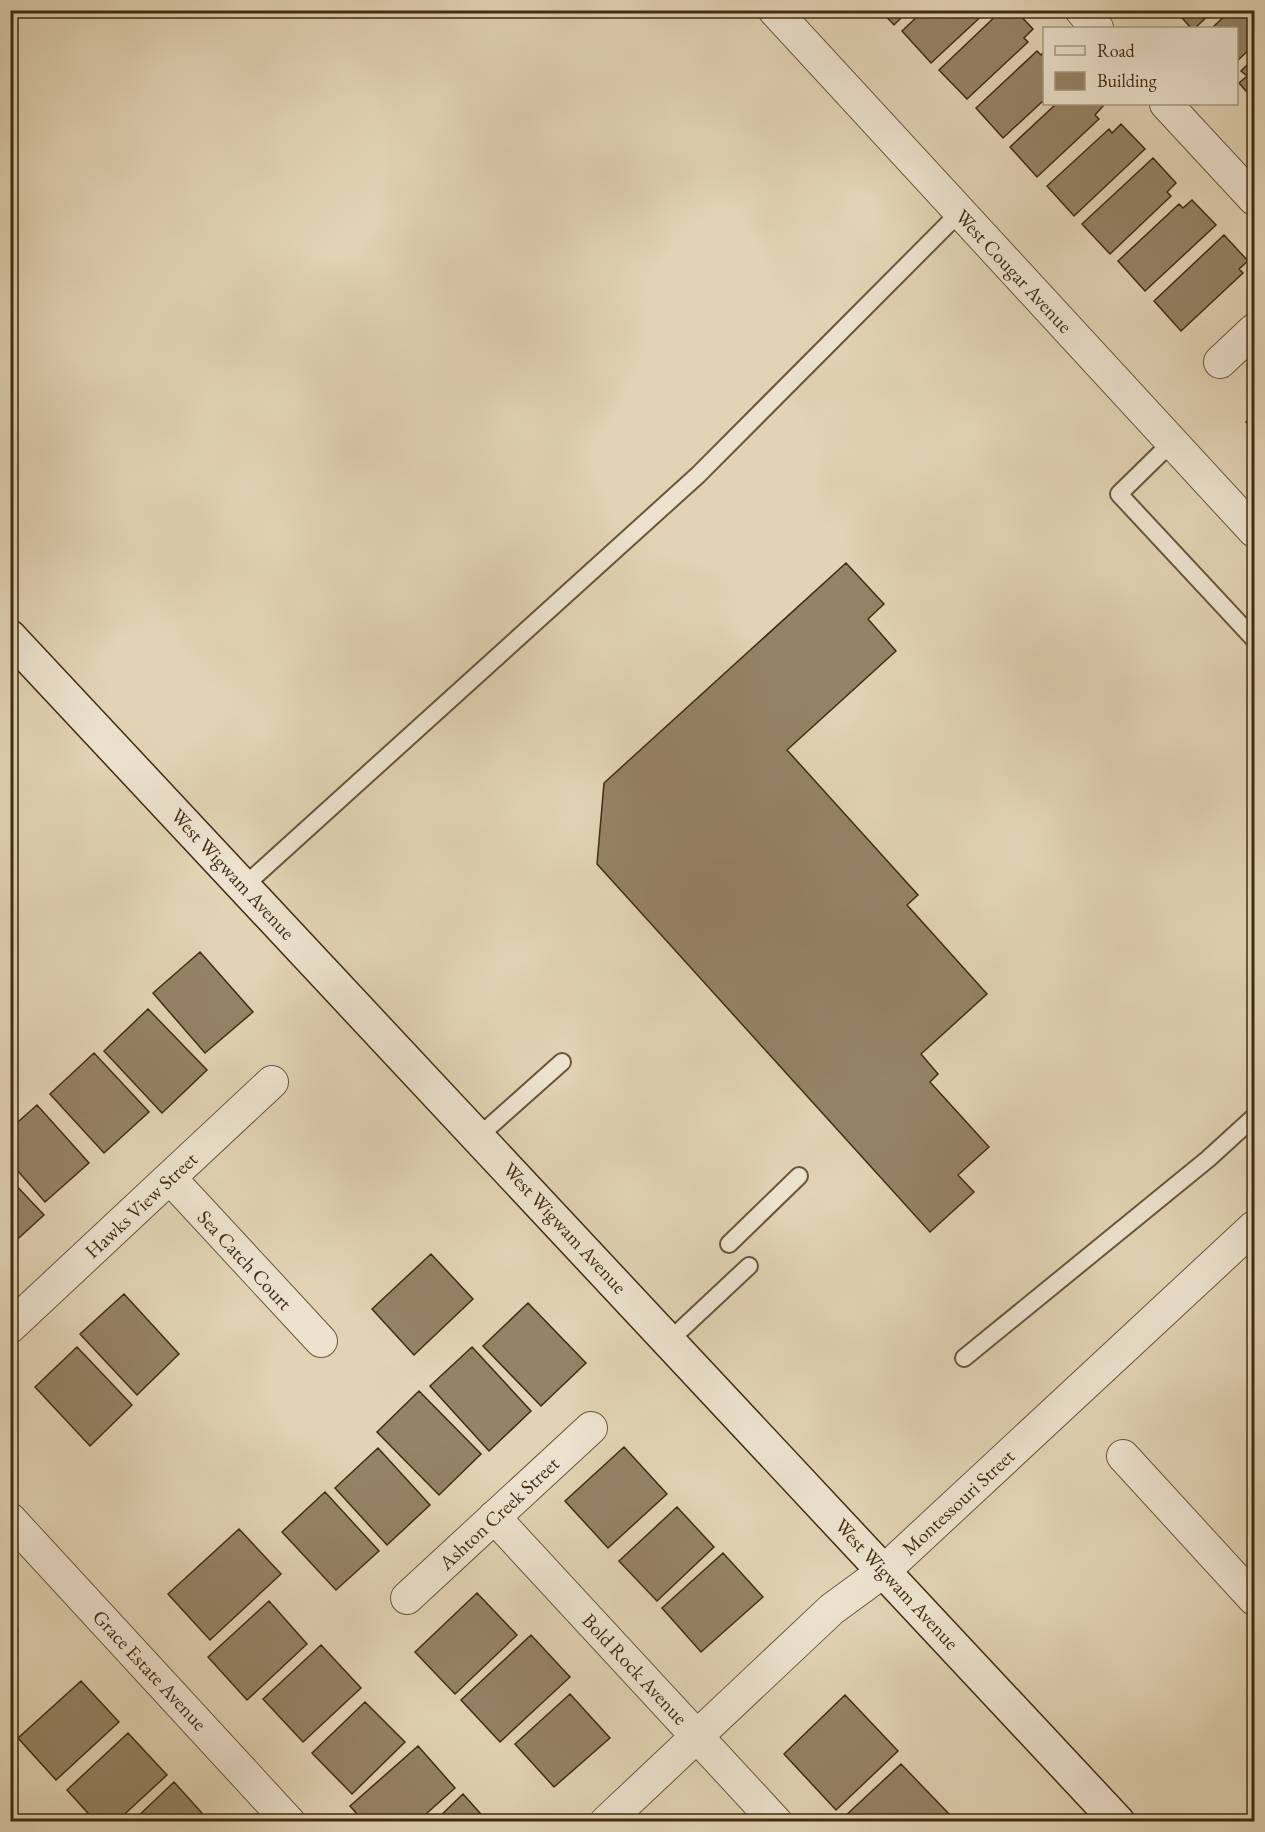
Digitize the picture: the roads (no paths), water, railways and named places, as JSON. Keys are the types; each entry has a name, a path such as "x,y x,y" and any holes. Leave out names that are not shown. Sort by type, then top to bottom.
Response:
{"street":[{"name":"West Cougar Avenue","path":"774,10 1254,531"},
{"path":"1081,10 1096,27"},
{"path":"1167,105 1254,199"},
{"path":"1220,362 1254,330"},
{"name":"West Wigwam Avenue","path":"10,636 1118,1821"},
{"name":"Hawks View Street","path":"10,1327 272,1082"},
{"name":"Sea Catch Court","path":"170,1178 321,1341"},
{"name":"Montessouri Street","path":"606,1821 831,1609 884,1571 1254,1227"},
{"name":"Ashton Creek Street","path":"407,1598 591,1428"},
{"path":"1123,1456 1254,1599"},
{"name":"Bold Rock Avenue","path":"494,1517 776,1821"},
{"name":"Grace Estate Avenue","path":"10,1520 290,1821"}],"lane":[{"path":"244,886 698,475 960,212"},
{"path":"1172,442 1119,494 1254,639"},
{"path":"479,1136 562,1062"},
{"path":"964,1358 1208,1159 1254,1117"},
{"path":"729,1244 800,1176"},
{"path":"670,1340 749,1266"}]}
